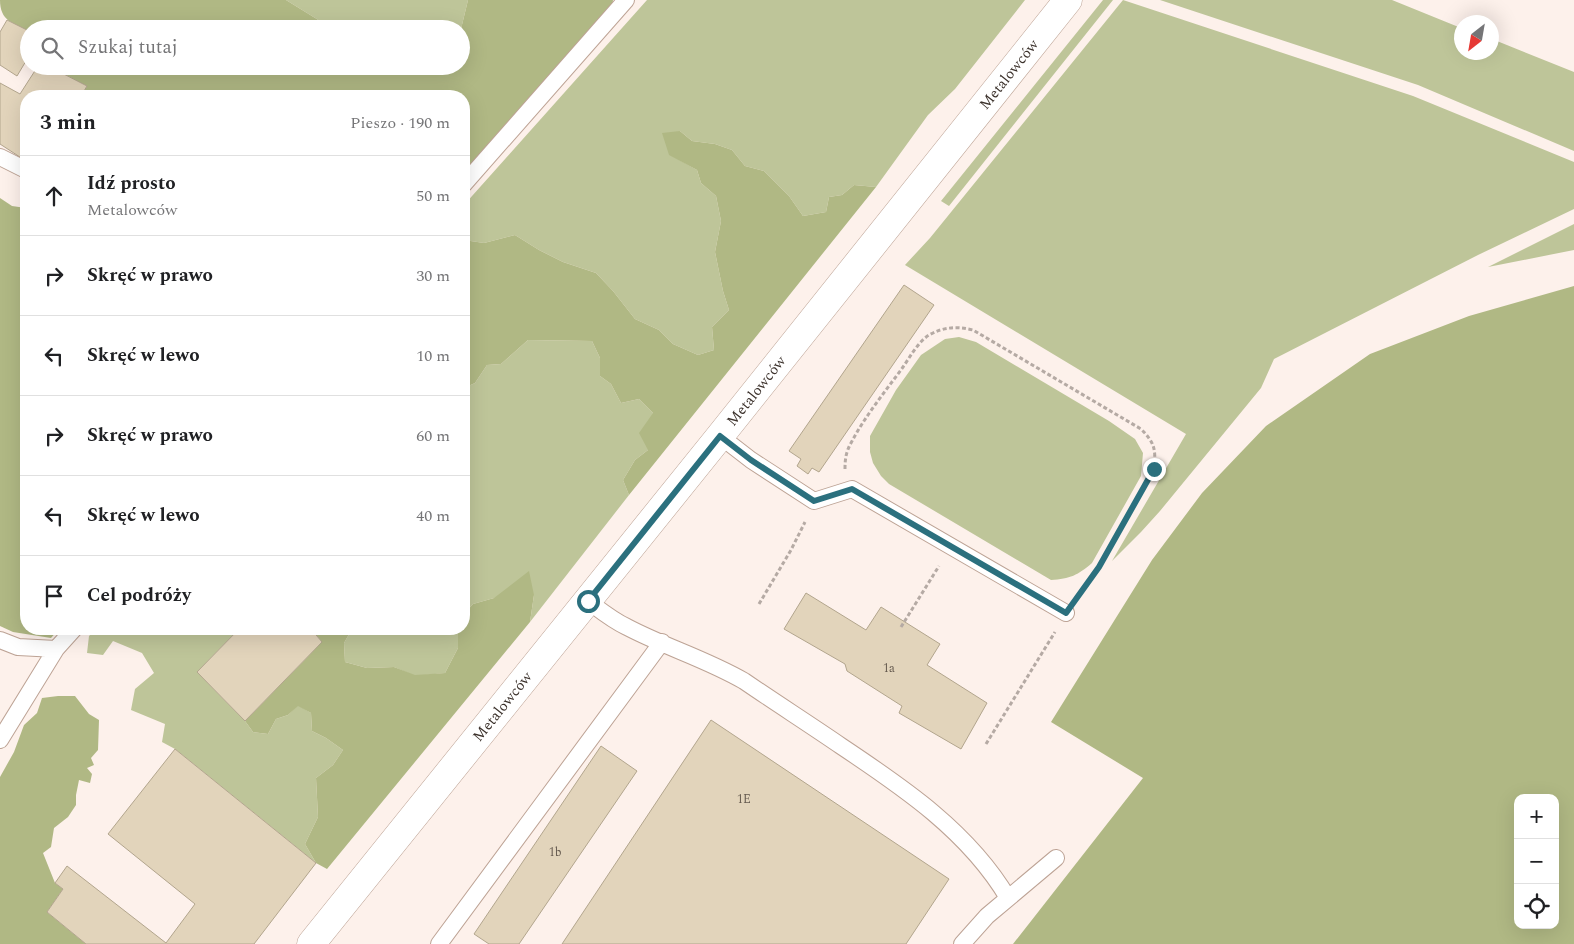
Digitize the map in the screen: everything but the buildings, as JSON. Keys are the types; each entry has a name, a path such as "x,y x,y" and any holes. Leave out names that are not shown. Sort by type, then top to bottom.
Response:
{"street":[{"name":"Metalowców","path":"311,944 588,601 1068,0"}],"lane":[{"path":"470,177 626,0"},
{"path":"0,157 20,167"},
{"path":"720,436 751,460 814,501 852,489 1066,613"},
{"path":"588,601 626,627 723,669 744,681 899,786 934,813 968,845 997,879 1008,898"},
{"path":"0,740 56,649 69,635"},
{"path":"0,640 18,648 56,649"},
{"path":"439,944 662,642"},
{"path":"962,944 987,916 1056,858"}],"path":[{"path":"852,489 845,473 845,458 851,443 918,346 928,336 944,329 958,326 973,330 1141,429 1151,439 1156,454 1154,469 1099,567 1066,613 986,744"},
{"path":"759,604 791,550 814,501"},
{"path":"901,627 952,547"}],"green space":[{"path":"0,0 286,0 318,20 20,20 20,26 5,17"},
{"path":"286,0 468,0 463,20 318,20"},
{"path":"468,0 613,0 611,17 470,168 470,90 85,90 87,86 66,75 470,75 470,20 463,20"},
{"path":"647,0 1025,0 955,89 928,115 876,187 854,185 842,195 829,197 826,212 803,216 789,196 764,171 745,166 732,150 715,144 692,141 680,131 669,154 697,170 701,183 716,196 721,221 715,252 729,310 712,327 714,350 698,355 673,344 659,330 635,319 596,273 563,262 515,235 484,243 470,241 470,198"},
{"path":"1103,0 1113,0 949,206 941,201"},
{"path":"1123,0 1413,96 1574,162 1574,209 1478,255 1274,359 1261,388 1160,511 1112,561 1186,434 905,265 930,238"},
{"path":"1160,0 1392,0 1454,25 1454,60 1499,60 1499,42 1574,72 1574,151 1418,85"},
{"path":"680,131 692,141 715,144 732,150 745,166 764,171 789,196 803,216 826,212 829,197 842,195 854,185 876,187 629,495 623,480 635,460 648,450 639,433 653,413 639,399 621,403 611,384 600,376 600,358 592,341 528,340 501,364 487,365 475,383 470,385 470,241 484,243 515,235 563,262 596,273 635,319 659,330 673,344 698,355 714,350 712,327 729,310 715,252 721,221 716,196 701,183 697,170 669,155 662,133"},
{"path":"0,198 12,206 20,207 20,633 0,626"},
{"path":"1574,224 1574,250 1488,267"},
{"path":"1574,286 1574,944 1013,944 1143,778 1051,722 1152,560 1202,493 1266,426 1370,354 1469,316"},
{"path":"959,337 976,342 1109,421 1135,439 1143,453 1141,476 1092,563 1073,576 1051,580 889,484 881,476 873,463 870,452 870,436 896,390 921,355 945,339"},
{"path":"528,340 592,341 600,358 600,376 611,384 621,403 639,399 653,413 648,450 635,460 623,480 629,495 530,622 534,595 494,598 473,604 470,607 470,385 475,383 487,365 501,364"},
{"path":"529,571 534,595 530,622 327,869 316,863 305,844 318,817 316,778 333,765 343,750 312,731 311,713 298,706 288,715 276,719 268,734 253,732 245,721 322,642 316,635 349,635 344,643 345,662 367,668 394,667 415,675 445,673 458,648 458,635 470,635 470,607 473,604 494,598"},
{"path":"32,635 54,635 51,638"},
{"path":"233,635 197,672 245,721 253,732 268,734 276,719 288,715 298,705 311,713 312,731 343,750 333,765 316,778 318,817 305,844 316,863 175,749 162,742 165,724 131,710 135,689 154,673 142,653 113,641 103,655 87,653 89,636"},
{"path":"349,635 458,635 458,648 445,673 415,676 394,667 367,668 345,662 344,643"},
{"path":"75,696 89,714 99,720 98,750 91,758 94,765 87,768 92,774 90,783 79,780 76,805 68,817 54,828 51,847 43,853 55,883 63,889 47,912 86,944 0,944 0,777 14,752 24,725 37,713 42,698"}],"route":[{"path":"588,601 720,436 751,460 814,501 852,489 1066,613 1099,567 1154,469"}]}
